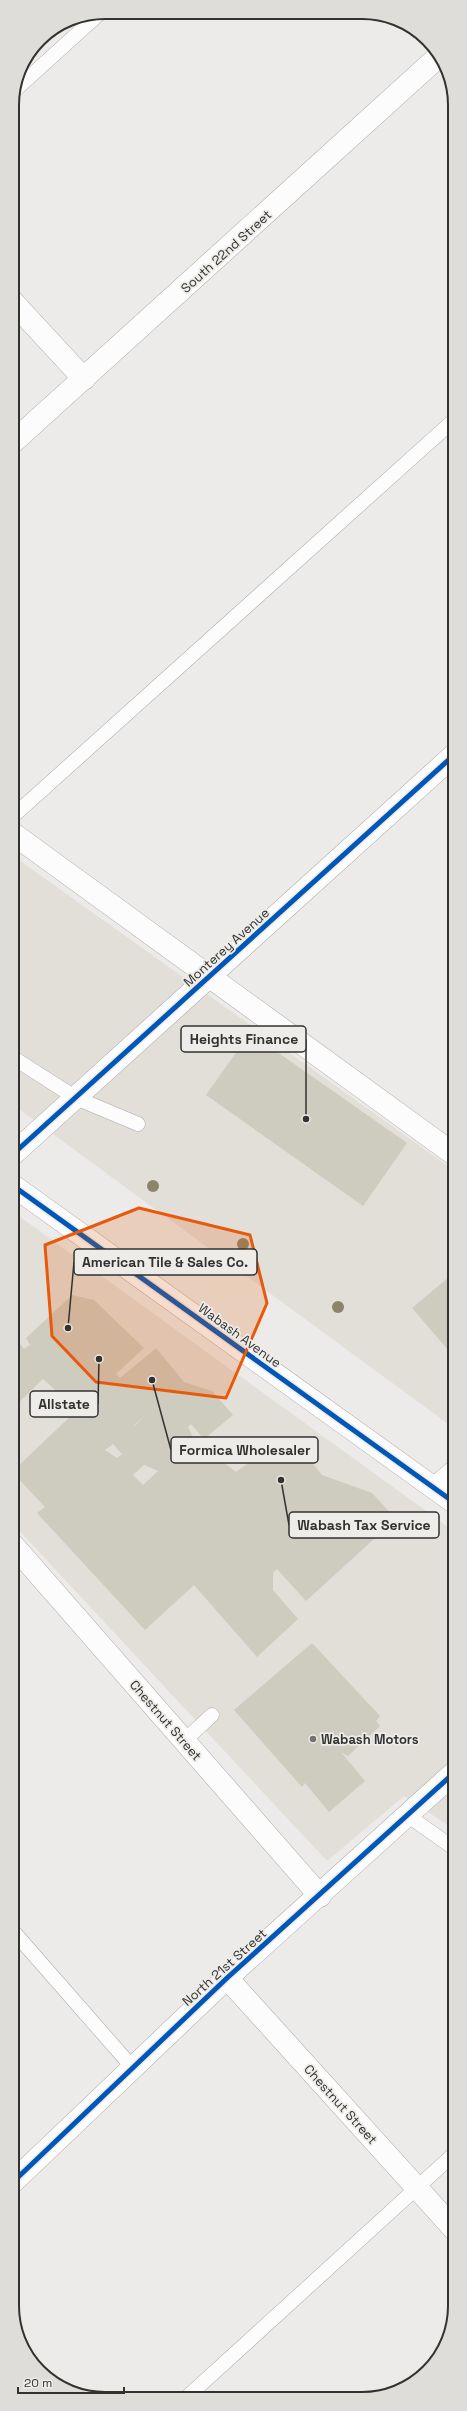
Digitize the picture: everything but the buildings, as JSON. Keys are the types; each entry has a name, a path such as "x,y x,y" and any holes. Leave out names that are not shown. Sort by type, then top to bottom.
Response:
{"street":[{"name":"South 22nd Street","path":"19,437 435,60"},
{"path":"19,309 84,379"},
{"name":"Monterey Avenue","path":"19,1149 448,760"},
{"path":"19,838 448,1147"},
{"name":"Wabash Avenue","path":"19,1190 448,1498"},
{"path":"435,1488 448,1477"},
{"name":"Chestnut Street","path":"19,1552 320,1896"},
{"name":"North 21st Street","path":"19,2176 227,1978 320,1896 448,1778"},
{"name":"Chestnut Street","path":"227,1978 448,2222"}],"lane":[{"path":"22,85 92,20"},
{"path":"19,811 448,425"},
{"path":"19,1061 76,1098 138,1124"},
{"path":"184,1740 212,1715"},
{"path":"407,1815 448,1844"},
{"path":"19,1938 133,2068"},
{"path":"193,2392 448,2159"}],"highlighted area":[{"path":"139,1208 250,1235 267,1303 226,1398 96,1382 52,1336 45,1245"}],"shaded area":[{"path":"19,860 448,1166 448,1424 19,1109"},
{"path":"19,1216 448,1527 448,1825 404,1796 327,1861 19,1530"}],"cycle path":[{"path":"19,1149 448,760"},
{"path":"19,1190 448,1498"},
{"path":"19,2176 227,1978 448,1778"}],"place":[{"name":"Heights Finance","path":"306,1119"},
{"name":"American Tile & Sales Co.","path":"68,1328"},
{"name":"Allstate","path":"99,1359"},
{"name":"Formica Wholesaler","path":"152,1380"},
{"name":"Wabash Tax Service","path":"281,1480"},
{"name":"Wabash Motors","path":"313,1739"}]}
